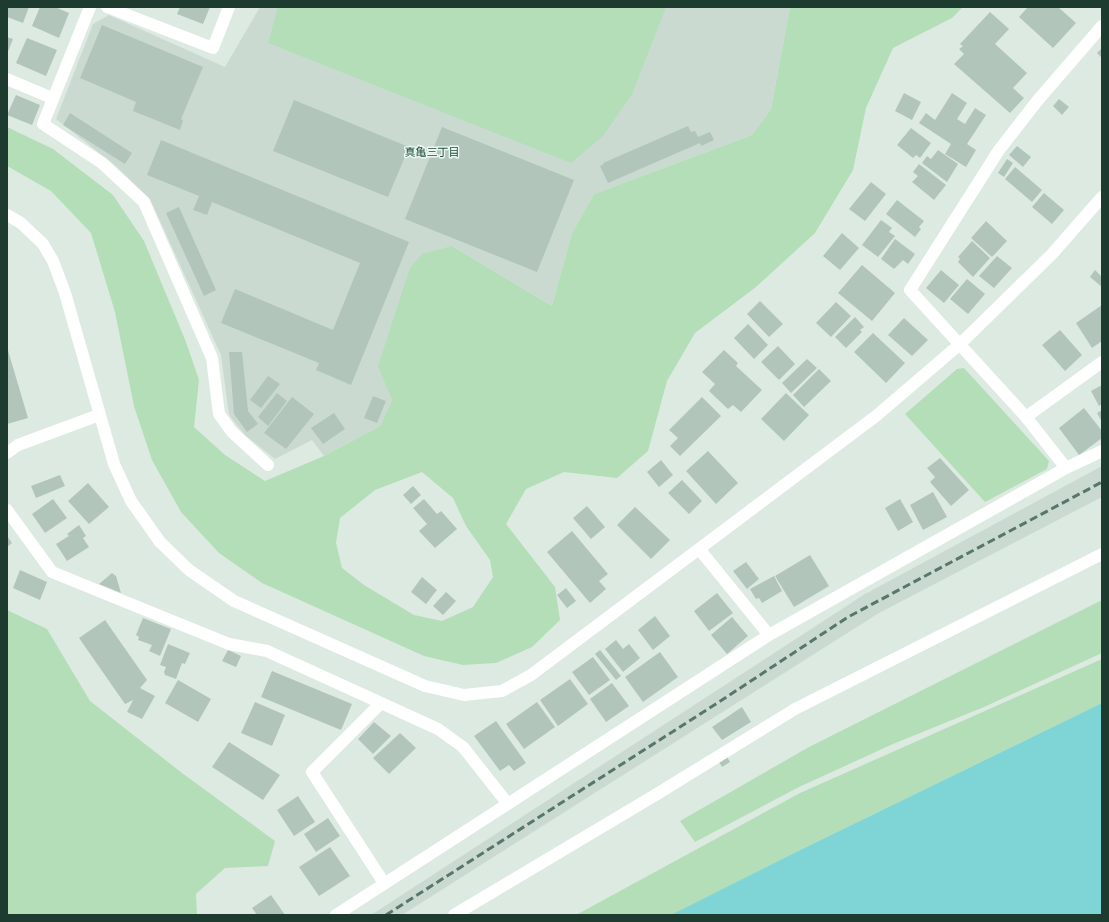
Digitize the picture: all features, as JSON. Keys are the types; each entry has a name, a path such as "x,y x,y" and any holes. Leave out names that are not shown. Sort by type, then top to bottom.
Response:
{"street":[{"path":"90,7 52,98 43,124 102,163 144,202 212,358 219,414 232,432 268,465"},
{"path":"107,7 213,48 229,7"},
{"path":"1066,468 1026,417 910,290 999,150 1038,100 1102,26"},
{"path":"7,79 52,98"},
{"path":"7,216 21,223 43,244 53,261 65,293 114,464 132,501 160,542 189,570 234,601 425,686 464,696 502,691 532,675 876,416 959,345 1052,254 1102,197"},
{"path":"1026,417 1102,362"},
{"path":"7,453 18,445 99,415"},
{"path":"336,915 769,635 1066,468 1102,451"},
{"path":"7,510 52,572 229,644 267,651 438,729 462,747 508,804"},
{"path":"700,550 769,635"},
{"path":"454,915 657,794 795,709 1102,554"},
{"path":"381,704 312,772 384,883"}],"shaded area":[{"path":"260,7 790,7 771,109 752,135 594,194 572,233 552,306 452,246 379,366 392,400 380,426 324,456 312,440 275,459 245,435 229,415 221,355 150,199 116,166 56,119 93,24 109,15 225,67"},
{"path":"1102,466 1102,497 879,613 402,915 371,915 865,594"}],"green space":[{"path":"278,7 666,7 632,94 603,136 571,163 268,43"},
{"path":"790,7 963,7 952,18 893,48 866,108 853,170 815,233 756,287 695,333 667,381 648,451 617,478 564,472 526,489 506,524 555,587 560,620 532,647 496,663 463,665 424,656 262,583 219,553 181,512 152,460 134,406 115,312 91,233 51,191 7,166 7,127 53,149 113,195 144,241 186,342 199,380 194,427 225,455 265,481 324,456 380,426 392,400 378,366 410,268 422,254 452,246 552,306 572,233 594,194 752,135 771,109","holes":["422,472 453,498 466,526 490,560 493,577 473,607 442,621 414,615 364,585 342,568 336,543 340,518 375,490"]},
{"path":"964,368 1049,461 1047,469 985,502 905,414 957,369"},
{"path":"1102,600 1102,653 984,707 893,744 799,787 695,842 680,821 809,747"},
{"path":"7,610 47,629 90,701 182,773 275,841 268,866 225,868 196,894 197,915 7,915"},
{"path":"1102,659 1102,703 794,853 672,915 576,915 800,793"}],"water":[{"path":"1102,703 1102,915 671,915 794,853"}],"building":[{"path":"7,7 29,7 23,23 7,17"},
{"path":"40,7 55,7 69,13 59,38 32,26"},
{"path":"180,7 210,7 203,24 177,14"},
{"path":"1028,7 1058,7 1076,23 1053,48 1019,17"},
{"path":"990,12 1009,29 995,44 1027,73 1013,88 1024,98 1010,113 954,64 964,54 959,49 963,46 960,44"},
{"path":"102,25 203,67 181,119 183,120 180,130 133,111 136,102 80,78"},
{"path":"7,37 13,39 7,54"},
{"path":"27,38 57,50 46,76 16,63"},
{"path":"1102,48 1102,58 1097,53"},
{"path":"904,93 921,102 912,120 895,111"},
{"path":"952,93 967,103 957,119 965,124 975,108 986,115 967,144 976,150 966,167 945,154 951,144 919,123 926,113 935,120"},
{"path":"16,95 40,105 32,125 7,115"},
{"path":"1059,99 1069,107 1062,115 1053,106"},
{"path":"294,100 409,147 388,197 273,151"},
{"path":"70,113 132,153 125,164 63,125"},
{"path":"688,126 691,132 695,131 698,137 710,132 714,140 701,146 700,143 608,183 600,166 604,164 603,163"},
{"path":"442,127 574,180 537,272 405,219"},
{"path":"911,128 931,143 920,158 916,155 913,158 897,145"},
{"path":"161,140 409,242 351,385 316,370 319,363 221,323 235,289 333,330 360,263 212,202 207,215 193,210 199,196 147,175"},
{"path":"1017,146 1031,157 1023,167 1009,155"},
{"path":"938,150 958,164 947,182 922,163 927,156 931,159"},
{"path":"1007,159 1013,163 1004,177 998,173"},
{"path":"919,164 946,185 934,200 912,182 918,176 913,172"},
{"path":"1015,167 1042,190 1032,202 1005,179"},
{"path":"871,182 886,194 865,221 849,209"},
{"path":"1044,193 1064,210 1052,224 1032,207"},
{"path":"897,200 924,221 919,227 921,229 915,237 886,214"},
{"path":"179,207 216,290 204,296 166,213"},
{"path":"881,220 892,228 889,232 895,236 878,257 862,245"},
{"path":"986,221 1007,241 992,257 971,238"},
{"path":"842,233 859,248 840,270 823,256"},
{"path":"895,239 915,254 908,264 903,260 894,269 881,259"},
{"path":"972,241 990,258 973,277 958,262 960,259 958,257"},
{"path":"997,256 1012,268 994,288 979,276"},
{"path":"862,265 895,293 872,321 838,293"},
{"path":"941,270 959,285 944,303 926,288"},
{"path":"1095,270 1102,277 1102,287 1090,277"},
{"path":"967,279 985,294 968,314 950,299"},
{"path":"760,301 783,324 769,337 747,314"},
{"path":"836,302 851,316 831,337 816,323"},
{"path":"1102,305 1102,341 1092,348 1076,323"},
{"path":"855,317 864,327 860,330 862,332 846,348 835,337"},
{"path":"904,318 928,340 912,356 888,335"},
{"path":"748,324 768,345 754,359 734,338"},
{"path":"1060,330 1082,355 1065,371 1042,345"},
{"path":"873,333 905,363 886,383 854,352"},
{"path":"778,346 795,364 779,380 761,362"},
{"path":"7,347 28,418 7,424"},
{"path":"724,350 738,363 736,366 762,390 741,412 733,405 728,409 709,391 715,384 702,372"},
{"path":"229,352 242,352 248,411 258,424 247,432 234,414"},
{"path":"807,359 817,368 791,393 782,383"},
{"path":"819,369 831,381 804,407 793,395"},
{"path":"268,376 280,384 261,408 250,400"},
{"path":"1102,385 1102,404 1099,406 1091,391"},
{"path":"277,393 287,401 268,426 258,417"},
{"path":"786,393 809,415 784,441 761,419"},
{"path":"373,396 386,401 377,423 364,418"},
{"path":"292,397 314,414 286,449 264,433"},
{"path":"702,397 721,416 680,456 670,446 678,438 669,430"},
{"path":"1084,408 1102,431 1102,438 1079,455 1059,428"},
{"path":"1102,410 1102,422 1097,413"},
{"path":"334,413 345,429 323,444 311,428"},
{"path":"708,451 738,483 716,504 686,471"},
{"path":"940,458 969,490 951,506 930,482 935,477 927,468"},
{"path":"661,460 673,475 659,487 647,472"},
{"path":"60,475 65,486 36,498 31,486"},
{"path":"682,480 702,501 689,514 668,493"},
{"path":"88,483 109,507 89,524 68,501"},
{"path":"413,486 421,495 411,504 403,495"},
{"path":"933,492 947,517 923,530 910,505"},
{"path":"53,499 67,518 45,533 32,514"},
{"path":"424,499 437,514 441,511 457,529 435,548 419,531 427,524 413,508"},
{"path":"900,499 913,522 898,531 885,508"},
{"path":"587,506 605,527 591,539 573,518"},
{"path":"635,507 670,540 651,559 617,525"},
{"path":"79,525 86,536 83,538 89,547 67,561 56,544 69,536 67,534"},
{"path":"572,531 608,574 599,581 606,589 590,603 547,552"},
{"path":"7,536 12,543 7,547"},
{"path":"810,555 829,586 794,607 775,576"},
{"path":"746,562 759,579 747,589 733,571"},
{"path":"20,570 47,582 40,600 13,588"},
{"path":"112,573 116,576 121,593 99,584"},
{"path":"774,576 782,591 762,603 759,598 756,599 750,589"},
{"path":"422,577 437,590 426,604 411,592"},
{"path":"566,588 576,601 567,608 557,595"},
{"path":"446,592 456,601 443,615 433,606"},
{"path":"717,593 733,613 709,631 694,611"},
{"path":"655,616 670,636 653,650 638,630"},
{"path":"732,617 748,636 727,654 711,635"},
{"path":"143,618 171,629 160,656 149,651 152,645 138,640 139,637 136,635"},
{"path":"105,620 147,680 140,688 155,696 142,719 127,712 133,700 125,704 79,638"},
{"path":"616,640 623,649 629,644 640,658 623,672 605,649"},
{"path":"168,644 190,653 185,664 182,663 176,679 165,675 164,672 166,667 160,665"},
{"path":"228,650 241,656 236,667 222,661"},
{"path":"600,650 621,676 616,680 595,654"},
{"path":"660,652 678,677 643,702 625,677"},
{"path":"593,657 610,680 589,695 572,672"},
{"path":"272,671 352,704 341,730 261,697"},
{"path":"570,679 588,704 558,726 540,700"},
{"path":"178,680 211,699 198,722 165,703"},
{"path":"612,683 629,706 606,722 590,699"},
{"path":"255,702 285,715 272,746 241,733"},
{"path":"537,702 555,727 524,749 506,724"},
{"path":"742,707 751,722 722,740 712,727"},
{"path":"496,721 526,763 514,771 509,765 500,771 474,736"},
{"path":"374,722 391,736 373,754 358,739"},
{"path":"400,733 416,748 389,774 373,758"},
{"path":"229,742 280,775 263,800 212,767"},
{"path":"726,755 730,762 722,767 718,760"},
{"path":"298,796 315,822 294,836 277,810"},
{"path":"328,818 340,836 316,852 304,834"},
{"path":"330,847 350,876 319,896 299,867"},
{"path":"271,895 285,915 257,915 252,908"}],"railway":[{"path":"386,915 719,702 848,617 1102,482"}],"district":[{"name":"真亀三丁目","path":"432,153"}]}
